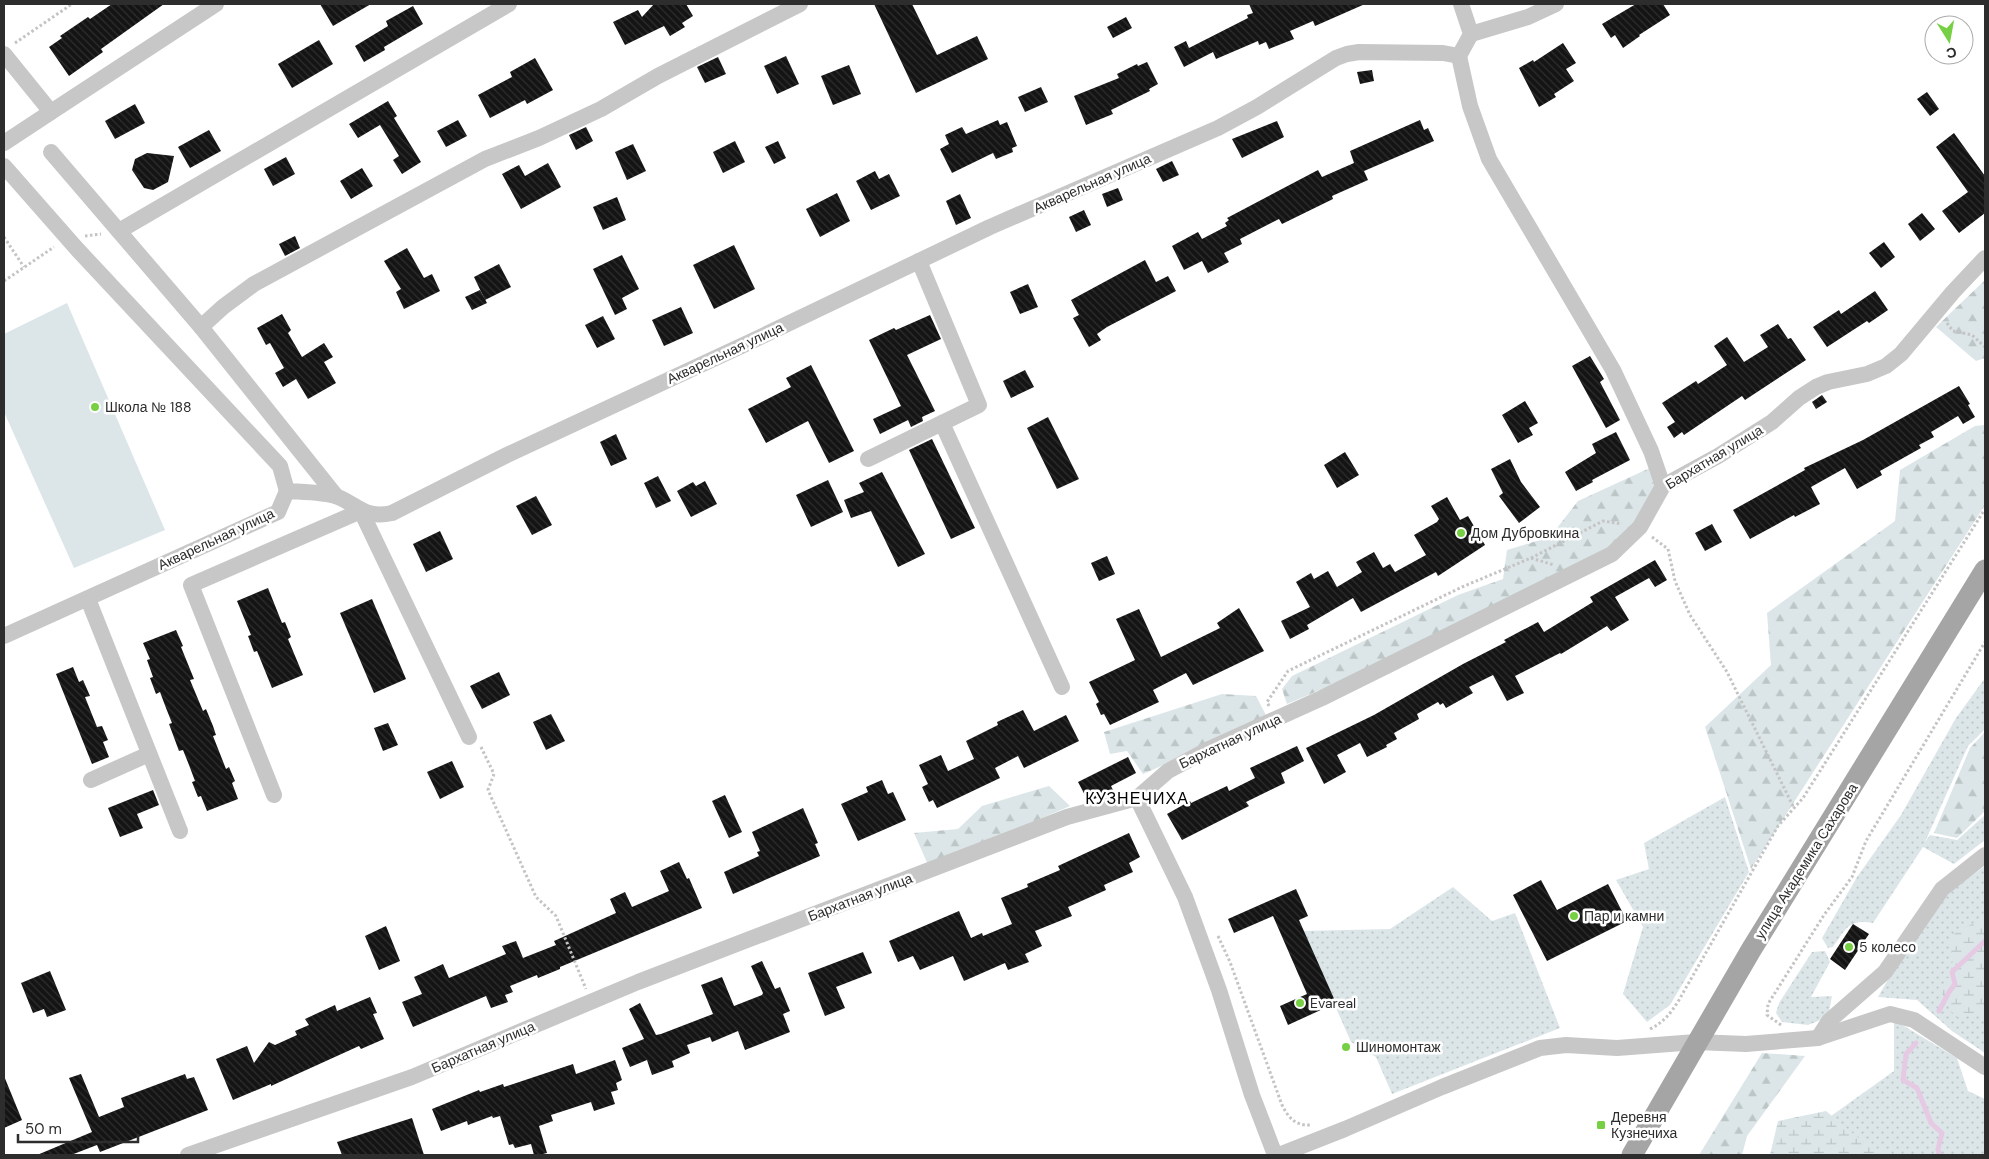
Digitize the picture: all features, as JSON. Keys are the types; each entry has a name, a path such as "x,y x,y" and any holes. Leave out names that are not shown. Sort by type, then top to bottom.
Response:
{"main road":[{"name":"улица Академика Сахарова","path":"1632,1155 1696,1042 1756,942 1985,570"}],"street":[{"path":"4,143 216,4"},
{"path":"119,231 509,4"},
{"path":"201,327 254,284 485,159 539,138 601,109 658,76 800,4"},
{"path":"1461,4 1471,34"},
{"path":"1556,4 1528,17 1471,34 1459,56 1470,106 1488,159 1613,370 1651,451 1663,486"},
{"path":"8,50 51,112"},
{"name":"Акварельная улица","path":"4,636 278,512 287,491 336,496 361,511 378,516 392,513 507,454 990,227 1218,128 1257,107 1336,58 1347,54 1443,53 1459,56"},
{"path":"51,152 201,327 336,496"},
{"path":"4,169 280,466 287,491"},
{"name":"Бархатная улица","path":"188,1155 412,1077 591,1002 1067,818 1137,798 1168,771 1209,749 1278,719 1612,554 1640,527 1663,486 1718,456 1772,422 1799,398 1816,387 1828,382 1867,374 1886,366 1901,354 1985,258"},
{"path":"868,459 978,405 919,261"},
{"path":"942,423 1062,687"},
{"path":"274,794 191,585 361,511 469,737"},
{"path":"88,599 180,831"},
{"path":"91,780 149,754"},
{"path":"1137,798 1185,897 1219,990 1252,1095 1276,1155"},
{"path":"1818,1038 1829,1021 1885,972 1942,889 1985,855"},
{"path":"1279,1155 1345,1129 1442,1086 1540,1048 1566,1045 1617,1048 1696,1042 1746,1044 1818,1038 1890,1014 1914,1020 1985,1067"}],"path":[{"path":"8,50 72,4"},
{"path":"4,281 67,238 119,231"},
{"path":"4,238 24,267"},
{"path":"1937,311 1953,332 1972,335 1985,347"},
{"path":"1649,1029 1660,1024 1680,1000 1778,826 1803,798 1985,509"},
{"path":"1278,719 1267,702 1288,671 1462,587 1531,558 1603,521 1640,527 1668,549 1675,581 1690,615 1727,672 1794,808"},
{"path":"1531,558 1576,572"},
{"path":"1789,1026 1780,1025 1767,1015 1768,1004 1824,915 1852,877 1866,841 1985,642"},
{"path":"469,737 479,742 494,774 488,790 536,897 556,916 591,1002"},
{"path":"1216,931 1230,962 1288,1118 1304,1125 1313,1124"}],"green space":[{"path":"1985,280 1985,358 1976,361 1936,327"},
{"path":"67,303 165,530 74,568 4,412 4,334"},
{"path":"1985,425 1985,505 1751,869 1705,727 1771,665 1767,613 1895,521 1900,470 1975,426"},
{"path":"1652,467 1656,488 1630,532 1605,553 1389,661 1287,704 1282,689 1292,676 1458,595 1503,579 1507,550 1550,537 1578,501"},
{"path":"1985,678 1985,729 1968,746 1925,842 1930,835 1957,840 1985,815 1985,840 1954,864 1923,847 1873,923 1853,924 1845,930 1833,947 1828,948 1822,938 1857,877 1901,815 1956,718"},
{"path":"1222,694 1256,696 1268,719 1143,774 1127,751 1110,754 1104,732"},
{"path":"1985,732 1985,811 1957,838 1934,833 1970,748"},
{"path":"1049,786 1070,806 929,867 914,833 958,829 982,806"},
{"path":"1725,797 1749,872 1670,1005 1647,1022 1623,994 1643,927 1616,880 1649,869 1644,843"},
{"path":"1985,866 1985,1053 1952,1031 1917,1000 1878,997 1930,906"},
{"path":"1453,887 1492,921 1515,913 1560,1028 1392,1094 1376,1057 1351,1042 1302,931 1390,929"},
{"path":"1977,921 1985,921 1985,1014 1955,1017 1941,992 1953,961 1949,937"},
{"path":"1825,951 1830,962 1811,997 1832,996 1828,1017 1808,1025 1782,1022 1776,1013 1779,1003 1812,952"},
{"path":"1894,1020 1957,1058 1968,1091 1985,1099 1985,1155 1836,1155 1824,1121 1894,1071"},
{"path":"1762,1053 1805,1056 1747,1136 1742,1155 1699,1155"},
{"path":"1826,1111 1867,1145 1894,1155 1770,1155 1778,1121"}],"building":[{"path":"112,4 164,4 101,49 103,52 69,76 49,47 62,38 60,36 88,17 90,19"},
{"path":"320,4 371,4 333,26"},
{"path":"654,4 686,4 693,16 682,23 685,27 670,36 664,26 625,45 613,22 638,10 642,17"},
{"path":"874,4 912,4 937,55 977,36 988,59 916,93"},
{"path":"1249,4 1365,4 1315,26 1313,21 1290,31 1294,39 1269,49 1266,42 1259,45 1258,41 1216,59 1213,52 1184,67 1174,47 1186,41 1189,48 1248,18 1247,15 1253,13"},
{"path":"1636,4 1663,4 1670,15 1623,48 1615,35 1611,38 1602,24"},
{"path":"413,6 423,24 384,47 385,50 364,62 355,46 388,26 386,21"},
{"path":"1126,17 1132,28 1113,38 1107,27"},
{"path":"319,40 333,64 292,88 278,64"},
{"path":"1563,43 1576,63 1566,69 1574,81 1554,94 1556,97 1539,107 1519,68 1533,60 1534,62"},
{"path":"786,56 799,84 777,94 764,66"},
{"path":"718,57 726,74 705,83 697,67"},
{"path":"535,58 553,90 527,104 525,100 490,118 478,95 512,77 510,72"},
{"path":"1147,62 1158,84 1149,89 1150,91 1111,110 1113,114 1086,125 1074,96 1119,78 1117,74 1137,64 1138,66"},
{"path":"849,65 861,94 833,105 821,76"},
{"path":"1372,70 1374,81 1360,84 1357,72"},
{"path":"1041,87 1048,102 1025,112 1018,97"},
{"path":"1927,92 1939,109 1930,116 1917,99"},
{"path":"388,101 397,116 394,118 421,162 402,174 393,160 399,156 380,125 358,138 349,124"},
{"path":"135,104 145,123 115,139 105,121"},
{"path":"458,120 467,136 446,147 437,131"},
{"path":"998,120 1000,125 1007,122 1017,146 1012,148 1013,152 996,159 993,153 952,173 940,149 949,144 945,135 962,127 966,134"},
{"path":"1420,120 1424,130 1428,128 1434,141 1364,171 1368,180 1332,196 1333,199 1282,224 1279,219 1240,239 1242,244 1224,253 1229,262 1208,273 1202,261 1184,270 1172,246 1198,232 1202,239 1227,226 1225,223 1229,220 1227,218 1318,170 1322,177 1354,163 1350,151"},
{"path":"1277,121 1284,137 1242,158 1232,139"},
{"path":"586,127 593,141 576,150 569,135"},
{"path":"209,130 221,151 190,168 178,147"},
{"path":"1954,133 1985,176 1985,213 1959,233 1942,211 1968,192 1936,147"},
{"path":"735,141 745,162 723,173 713,152"},
{"path":"778,141 786,158 774,164 765,147"},
{"path":"633,144 646,171 627,180 615,152"},
{"path":"147,153 174,156 168,182 153,190 144,188 132,170 135,159"},
{"path":"286,157 295,174 273,186 264,169"},
{"path":"1172,161 1179,175 1163,182 1156,169"},
{"path":"548,163 561,187 521,209 502,174 519,165 525,176"},
{"path":"362,168 373,186 351,199 340,181"},
{"path":"875,171 879,179 889,174 900,196 871,210 856,181"},
{"path":"1118,188 1123,200 1107,207 1102,194"},
{"path":"837,193 850,221 820,237 806,209"},
{"path":"960,194 971,218 956,225 946,201"},
{"path":"617,197 626,220 603,230 593,207"},
{"path":"1084,210 1091,225 1076,232 1069,217"},
{"path":"1922,213 1935,229 1920,241 1908,224"},
{"path":"295,236 300,248 285,256 279,244"},
{"path":"1884,242 1895,257 1881,268 1869,253"},
{"path":"734,245 755,289 714,309 693,265"},
{"path":"407,248 424,278 432,274 440,291 404,309 396,292 401,289 384,261"},
{"path":"622,255 639,289 622,298 627,309 615,315 593,269"},
{"path":"1145,260 1156,282 1168,276 1176,291 1107,327 1097,334 1101,340 1089,347 1073,318 1079,315 1071,300"},
{"path":"499,264 511,287 485,300 474,277"},
{"path":"1028,284 1038,307 1020,314 1010,292"},
{"path":"480,290 487,303 472,310 465,297"},
{"path":"1875,291 1888,310 1827,347 1813,327 1839,310 1841,314"},
{"path":"681,307 693,333 664,346 652,320"},
{"path":"282,314 291,330 288,333 302,357 324,343 333,357 324,362 336,383 308,399 296,379 283,387 275,373 284,368 270,343 266,345 257,328"},
{"path":"930,315 941,339 907,355 935,411 922,417 923,421 911,427 908,420 880,434 873,419 901,406 869,340 894,328 896,330"},
{"path":"603,316 615,339 597,348 585,325"},
{"path":"1778,324 1788,339 1791,338 1806,360 1745,400 1742,396 1684,435 1682,432 1674,438 1667,427 1675,422 1662,403 1696,381 1698,384 1727,365 1714,346 1727,337 1744,362 1768,347 1760,335"},
{"path":"1590,356 1604,379 1600,382 1620,420 1606,428 1572,366"},
{"path":"811,365 854,451 829,463 808,421 766,443 748,409 791,387 786,378"},
{"path":"1025,370 1034,387 1011,398 1003,381"},
{"path":"1959,386 1970,404 1968,405 1975,417 1963,424 1958,416 1931,432 1934,437 1919,445 1921,448 1880,471 1882,475 1857,489 1845,468 1811,487 1820,504 1795,517 1794,515 1750,539 1733,510 1805,470 1804,468 1863,440"},
{"path":"1822,395 1827,402 1816,409 1812,402"},
{"path":"1525,401 1538,423 1529,428 1533,435 1518,443 1502,415"},
{"path":"1048,417 1079,479 1057,489 1027,428"},
{"path":"1616,432 1630,460 1592,480 1593,482 1576,491 1565,472 1596,453 1592,444"},
{"path":"616,434 627,459 611,466 600,442"},
{"path":"932,439 975,528 951,539 909,450"},
{"path":"1345,452 1359,475 1337,488 1324,465"},
{"path":"1510,459 1521,482 1540,507 1519,523 1499,496 1503,493 1491,469"},
{"path":"882,472 925,554 898,567 871,511 851,518 844,500 864,492 859,483"},
{"path":"658,476 671,501 656,508 644,483"},
{"path":"828,480 843,512 811,527 796,495"},
{"path":"705,481 717,504 691,517 677,491 693,482 696,486"},
{"path":"536,496 552,525 532,535 516,506"},
{"path":"1447,497 1460,520 1468,516 1485,545 1438,576 1436,572 1361,612 1353,598 1307,625 1309,629 1290,639 1281,621 1310,607 1296,582 1311,573 1314,579 1328,571 1337,587 1362,572 1356,562 1374,552 1383,568 1390,564 1395,572 1426,555 1414,535 1437,522 1439,519 1431,506"},
{"path":"1712,524 1722,542 1705,551 1695,533"},
{"path":"440,531 453,559 426,572 413,544"},
{"path":"1107,556 1115,574 1099,581 1091,563"},
{"path":"1655,560 1667,580 1655,587 1649,578 1615,597 1629,620 1611,631 1607,626 1561,654 1515,676 1524,693 1507,701 1493,675 1469,687 1473,693 1446,708 1443,703 1440,705 1438,702 1417,714 1419,719 1394,733 1397,739 1386,745 1387,747 1367,757 1360,743 1337,755 1346,772 1324,784 1306,748 1374,715 1463,664 1506,642 1504,640 1538,622 1544,632 1593,602 1590,597"},
{"path":"268,588 282,623 285,622 291,637 288,639 303,675 272,688 257,651 254,652 248,636 251,635 237,601"},
{"path":"372,599 406,679 374,693 340,613"},
{"path":"1239,608 1264,651 1193,685 1186,673 1153,690 1159,702 1110,725 1104,714 1101,715 1096,704 1099,702 1089,682 1135,660 1116,619 1139,609 1161,657 1220,628 1217,623"},
{"path":"176,630 194,679 190,680 203,711 206,709 213,726 216,735 213,736 226,769 229,767 235,781 232,783 238,799 207,811 201,796 198,797 192,782 195,781 183,750 179,751 169,724 172,723 160,692 156,694 150,678 153,677 147,660 150,659 143,643"},
{"path":"73,667 79,682 83,680 90,696 85,697 97,727 102,726 108,740 103,742 109,757 92,764 56,674"},
{"path":"499,672 510,695 482,709 470,686"},
{"path":"1023,710 1034,731 1066,715 1079,741 1024,768 1018,756 995,768 1000,778 937,808 933,800 929,802 922,787 928,784 919,765 941,755 948,771 974,759 966,741 998,725 997,722"},
{"path":"551,714 565,741 546,750 533,722"},
{"path":"388,723 398,745 383,751 374,728"},
{"path":"1297,746 1304,761 1281,773 1285,783 1246,802 1249,806 1182,840 1167,814 1190,801 1191,803 1227,786 1229,791 1255,778 1250,768"},
{"path":"1128,757 1136,773 1111,786 1114,792 1088,801 1078,782"},
{"path":"452,761 464,787 440,799 427,772"},
{"path":"882,780 888,794 893,792 906,820 858,841 841,804 868,792 866,787"},
{"path":"153,790 159,805 137,814 143,828 120,837 108,808"},
{"path":"725,795 742,832 729,838 712,801"},
{"path":"803,808 818,843 815,844 820,856 733,894 724,872 759,856 757,852 760,851 752,832"},
{"path":"1129,833 1140,857 1129,863 1133,872 1104,885 1106,890 1068,907 1072,916 1035,931 1042,946 1025,954 1029,962 1008,970 1005,963 964,981 953,956 920,970 913,956 898,962 889,941 959,911 971,938 982,933 983,936 1012,924 1001,898 1028,887 1027,884 1060,870 1058,866"},
{"path":"679,862 687,879 689,878 702,908 538,978 537,975 510,986 513,992 505,995 508,1002 491,1008 486,996 413,1027 402,1002 422,994 414,977 443,964 449,978 506,954 502,946 516,941 523,958 556,945 554,941 616,913 610,899 625,892 632,907 669,891 660,871"},
{"name":"Пар и камни","path":"1541,880 1557,910 1608,884 1627,921 1547,961 1513,895"},
{"path":"1296,889 1308,916 1299,920 1336,1003 1288,1025 1280,1006 1307,994 1273,916 1234,933 1228,919"},
{"name":"5 колесо","path":"1853,924 1869,934 1845,970 1830,959"},
{"path":"386,926 400,961 379,970 365,936"},
{"path":"863,952 872,973 836,987 845,1008 825,1016 808,973"},
{"path":"762,961 775,989 780,987 790,1011 783,1014 790,1032 745,1050 738,1031 712,1042 710,1037 687,1045 690,1053 672,1061 674,1067 652,1075 647,1060 630,1067 622,1048 644,1039 629,1009 640,1003 656,1035 661,1034 713,1014 701,985 722,977 734,1006 762,995 763,993 751,966"},
{"path":"50,971 66,1010 47,1017 44,1009 33,1013 21,983"},
{"path":"370,997 377,1013 373,1014 384,1039 361,1049 359,1046 271,1086 271,1084 233,1100 216,1059 247,1046 254,1063 269,1042 275,1045 297,1035 295,1031 309,1025 305,1019 335,1005 337,1011"},
{"path":"615,1060 622,1080 616,1083 618,1090 611,1092 615,1104 594,1111 591,1102 551,1115 553,1121 539,1126 547,1153 534,1155 531,1144 515,1148 513,1144 509,1145 500,1116 493,1118 492,1116 468,1125 467,1121 441,1131 432,1109 479,1090 480,1092 503,1084 504,1087 573,1064 576,1074"},
{"path":"81,1074 99,1117 124,1107 121,1098 185,1074 187,1079 194,1077 208,1110 100,1152 97,1145 71,1155 37,1155 92,1132 69,1078"},
{"path":"4,1076 22,1120 4,1128"},
{"path":"412,1118 424,1155 342,1155 337,1142"}],"waterway":[{"path":"1939,1011 1955,984 1952,972 1985,941"},
{"path":"1916,1043 1906,1054 1903,1080 1917,1088 1931,1123 1942,1133 1938,1149 1939,1155"}],"place":[{"name":"Школа № 188","path":"95,407"},
{"name":"Дом Дубровкина","path":"1461,533"},
{"name":"Пар и камни","path":"1574,916"},
{"name":"5 колесо","path":"1849,947"},
{"name":"Evareal","path":"1300,1003"},
{"name":"Шиномонтаж","path":"1346,1047"},
{"name":"Деревня Кузнечиха","path":"1601,1125"}],"district":[{"name":"КУЗНЕЧИХА","path":"1137,798"}]}
